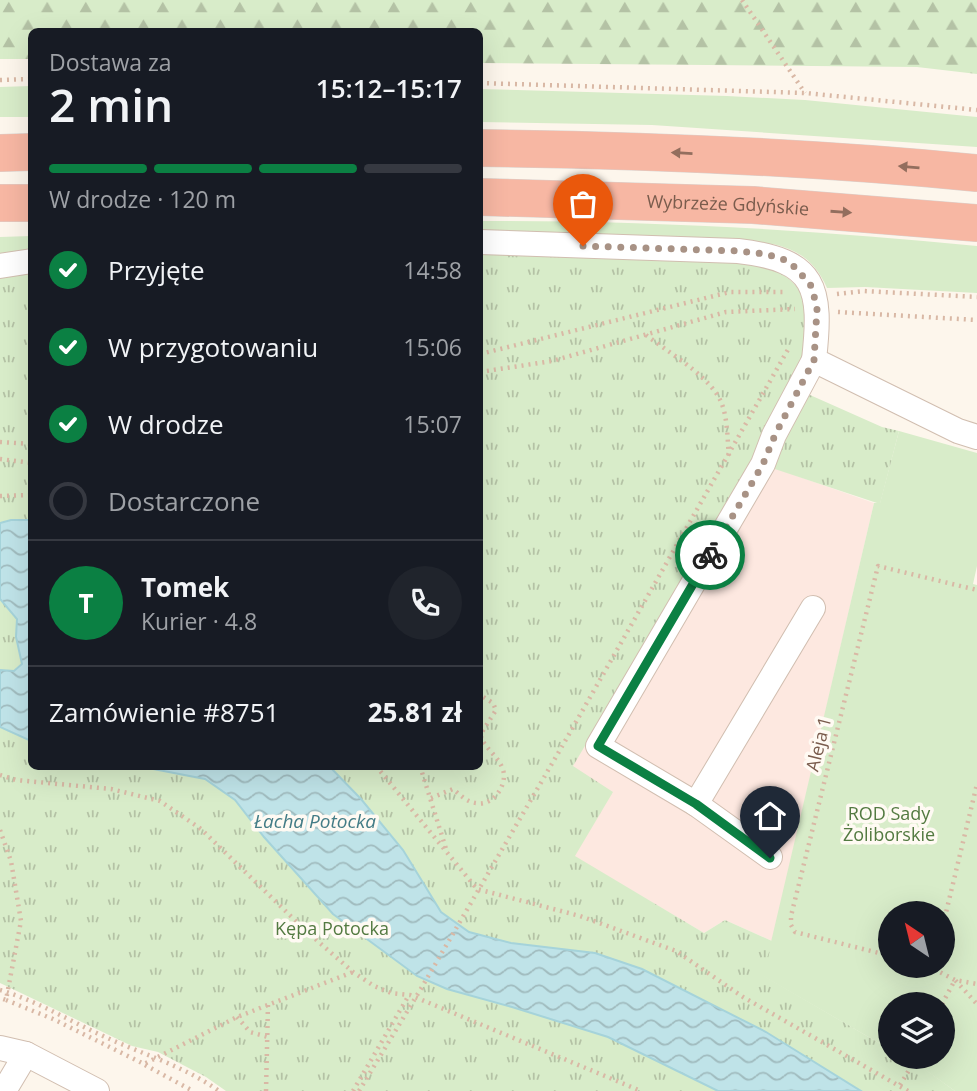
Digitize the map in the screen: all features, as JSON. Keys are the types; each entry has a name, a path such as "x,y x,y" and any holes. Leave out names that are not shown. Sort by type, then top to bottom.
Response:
{"highway":[{"path":"483,148 794,158 977,173"},
{"path":"0,153 28,152"},
{"name":"Wybrzeże Gdyńskie","path":"483,197 753,205 977,223"},
{"path":"0,203 28,203"}],"street":[{"path":"483,242 765,254 783,259 807,280 815,301 814,360 763,464 598,746 696,804 770,858"},
{"path":"0,266 28,262"},
{"path":"814,360 958,431 977,437"},
{"path":"696,804 813,608"},
{"path":"0,1029 26,1054"},
{"path":"0,1048 26,1054 97,1091"},
{"path":"4,1091 26,1054"}],"path":[{"path":"742,0 805,93"},
{"path":"0,80 28,79"},
{"path":"483,83 805,93 977,110"},
{"path":"483,372 552,361 726,312 815,301 864,291 977,297"},
{"path":"483,353 730,292 977,320"},
{"path":"645,334 700,376 719,397 726,420 729,457"},
{"path":"353,1091 412,996 422,987 791,345"},
{"path":"0,442 28,444"},
{"path":"0,459 28,462"},
{"path":"0,496 28,495"},
{"name":"Aleja 1","path":"878,953 795,932 791,925 791,916 878,566 977,590"},
{"path":"483,697 493,703 496,709 483,731"},
{"path":"431,798 453,789 465,799 477,804 491,800 501,789 503,770 483,741"},
{"path":"379,770 477,889 580,916 676,951 743,997 908,1091"},
{"path":"420,770 449,856"},
{"path":"0,775 16,780 111,789 160,801 201,829 306,930 353,972 374,986 391,993 412,996 641,1091"},
{"path":"949,901 977,784"},
{"path":"0,830 11,860 21,920 7,992 3,999 53,1019 193,1091"},
{"path":"144,1064 237,1017 353,972"},
{"path":"951,978 977,1004"},
{"path":"955,980 977,984"},
{"path":"948,992 955,980"},
{"path":"0,990 31,1000 104,1037 203,1079 219,1091"},
{"path":"359,1091 412,996"},
{"path":"266,1091 268,1004"},
{"path":"237,1017 250,1032 268,1037"},
{"path":"901,1086 910,1069"}],"shaded area":[{"path":"754,461 874,503 772,941 725,920 704,933 575,857 572,766"}],"green space":[{"path":"0,0 977,0 977,74 917,67 483,63 483,28 28,28 28,59 0,59"},
{"path":"28,86 28,117 0,117 0,87"},
{"path":"483,89 805,100 977,117 977,147 652,125 483,122"},
{"path":"483,221 728,227 977,246 977,293 865,287 827,288 818,271 806,259 773,244 483,234"},
{"path":"28,236 28,252 0,256 0,237"},
{"name":"Kępa Potocka","path":"483,252 739,260 773,270 792,281 804,300 808,313 805,357 810,395 882,427 899,431 880,504 754,462 573,766 613,792 575,856 704,933 725,920 772,941 764,976 878,1042 878,1069 925,1069 955,1091 226,1091 206,1077 158,1052 132,1046 0,983 0,275 28,270 28,770 483,770"},
{"name":"ROD Sady Żoliborskie","path":"899,431 977,453 977,566 973,584 977,585 977,1091 955,1091 924,1069 955,1069 955,992 878,992 878,1042 763,976 874,503 880,503"}],"water":[{"path":"28,520 28,740 0,727 0,670 14,671 22,664 16,637 17,619 0,599 0,523"},
{"name":"Łacha Potocka","path":"158,770 333,770 403,850 441,912 469,932 511,943 595,953 642,969 766,1032 861,1091 718,1091 608,1037 447,989 417,976 333,914 264,837 235,800 205,779"}],"way so far":[{"path":"583,246 765,254 783,259 796,268 812,287 817,309 814,360 763,464 710,555"}],"route":[{"path":"710,555 598,746 696,804 770,858"}]}
